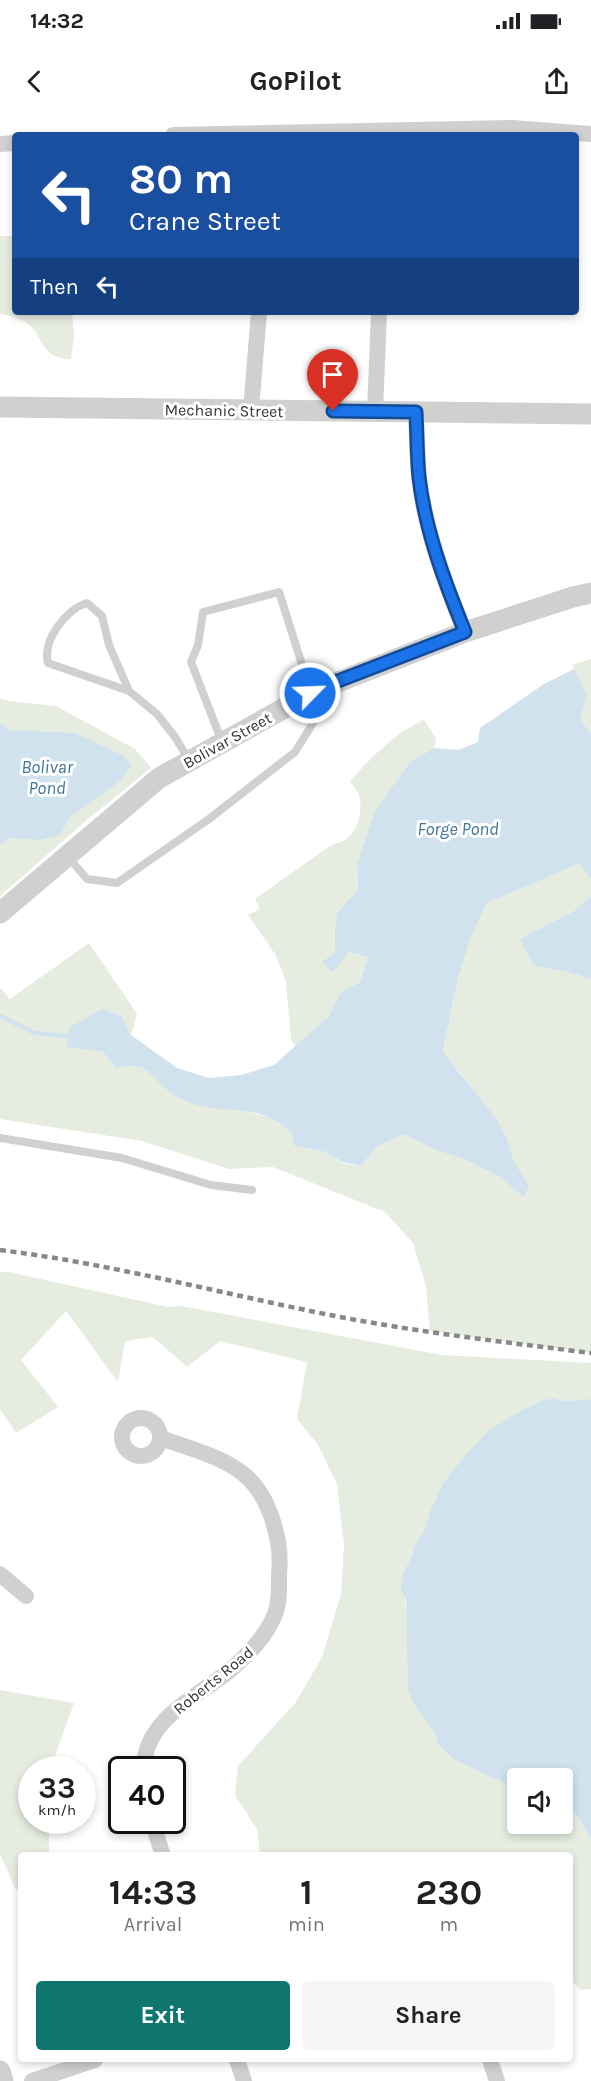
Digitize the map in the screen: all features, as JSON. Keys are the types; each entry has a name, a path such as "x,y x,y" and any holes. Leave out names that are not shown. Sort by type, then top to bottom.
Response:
{"street":[{"path":"207,132 263,127 513,128 565,132"},
{"path":"251,410 259,315"},
{"path":"375,412 380,315"},
{"name":"Mechanic Street","path":"0,407 591,414"},
{"path":"416,412 420,478 427,521 442,571 465,632"},
{"name":"Bolivar Street","path":"0,913 159,778 318,690 465,632 591,593"},
{"name":"Roberts Road","path":"146,1756 147,1746 165,1719 248,1654 263,1636 275,1613 279,1594 280,1551 274,1520 259,1488 245,1474 223,1461 161,1438"},
{"path":"0,1574 26,1596"},
{"path":"156,1834 162,1852"},
{"path":"32,2081 89,2062"},
{"path":"238,2062 244,2081"},
{"path":"491,2062 497,2081"},
{"path":"0,2071 3,2081"}],"lane":[{"path":"66,856 87,879 117,883 209,819 295,752 313,723 318,690 279,592 203,612 198,645 190,662 222,743"},
{"path":"129,691 109,645 102,616 87,603 78,606 65,618 48,643 46,656 48,663 129,691 157,714 189,760"},
{"path":"0,1138 122,1158 211,1185 252,1190"}],"shaded area":[{"path":"0,236 12,236 12,315 72,315 74,335 71,359 61,358 48,351 33,329 25,322 0,314"},
{"path":"591,659 591,733 580,720 587,695 572,665"},
{"name":"Bolivar Pond","path":"0,698 56,706 135,749 151,768 88,819 0,896"},
{"path":"424,720 436,738 434,748 410,762 376,811 357,864 358,890 337,918 335,953 349,952 368,957 360,982 341,992 328,1017 296,1047 291,1039 286,981 275,954 248,915 260,909 255,899 330,846 352,834 358,823 361,804 350,781 393,739"},
{"path":"579,864 591,879 591,896 574,911 520,939 568,972 591,979 591,1353 430,1331 426,1286 413,1243 385,1212 273,1167 229,1169 142,1141 0,1119 0,988 10,999 89,943 137,1014 131,1035 122,1017 68,1047 103,1052 116,1067 127,1064 137,1065 155,1076 174,1095 269,1117 291,1133 294,1146 325,1152 342,1163 361,1166 376,1147 404,1134 435,1150 464,1159 502,1178 524,1198 529,1186 513,1159 508,1141 459,1071 443,1053 458,978 471,937 487,903"},
{"path":"0,1272 9,1272 168,1307 181,1306 442,1355 591,1363 591,1399 565,1401 553,1398 540,1401 522,1410 462,1459 443,1483 430,1511 425,1529 403,1573 409,1651 407,1669 414,1704 434,1732 437,1743 453,1759 507,1784 507,1834 573,1834 573,1814 578,1817 591,1839 591,1989 581,1990 573,1982 573,1852 260,1852 257,1829 235,1795 238,1766 296,1702 322,1657 341,1594 344,1545 337,1484 318,1445 297,1419 307,1362 220,1341 187,1367 153,1337 125,1341 118,1382 66,1311 21,1360 58,1407 16,1433 0,1409"},
{"path":"0,1690 74,1703 55,1756 18,1756 18,1834 49,1834 49,1852 18,1852 18,1889 16,1890 0,1854"}],"water":[{"name":"Forge Pond","path":"574,669 587,695 580,720 591,733 591,879 579,864 487,903 471,937 458,978 443,1052 497,1120 508,1141 513,1159 529,1186 524,1198 502,1178 464,1159 435,1150 404,1134 376,1147 361,1166 342,1162 325,1152 294,1146 291,1133 268,1117 245,1111 210,1108 186,1101 174,1095 143,1068 127,1066 116,1068 103,1052 67,1047 70,1027 102,1009 122,1017 131,1035 177,1068 209,1078 241,1075 274,1065 328,1017 341,992 360,982 368,957 349,952 333,972 322,962 335,953 337,913 358,890 357,864 375,811 410,762 434,748 459,750 478,742 480,728 544,684"},
{"name":"Bolivar Pond","path":"0,723 11,730 75,733 122,755 132,765 118,783 70,817 60,835 39,840 9,838 0,845"},
{"path":"591,896 591,979 533,965 520,939 574,911"},
{"path":"553,1398 565,1401 591,1399 591,1839 578,1817 573,1814 573,1768 507,1768 507,1784 453,1759 437,1743 434,1732 414,1704 408,1688 406,1599 401,1590 403,1573 425,1529 430,1511 443,1483 488,1431 540,1401"}],"waterway":[{"path":"0,1016 35,1033 74,1037"}],"railway":[{"path":"0,1250 124,1271 362,1321 591,1353"}],"route":[{"path":"310,693 465,632 442,571 427,521 420,478 416,412 333,411"}]}
